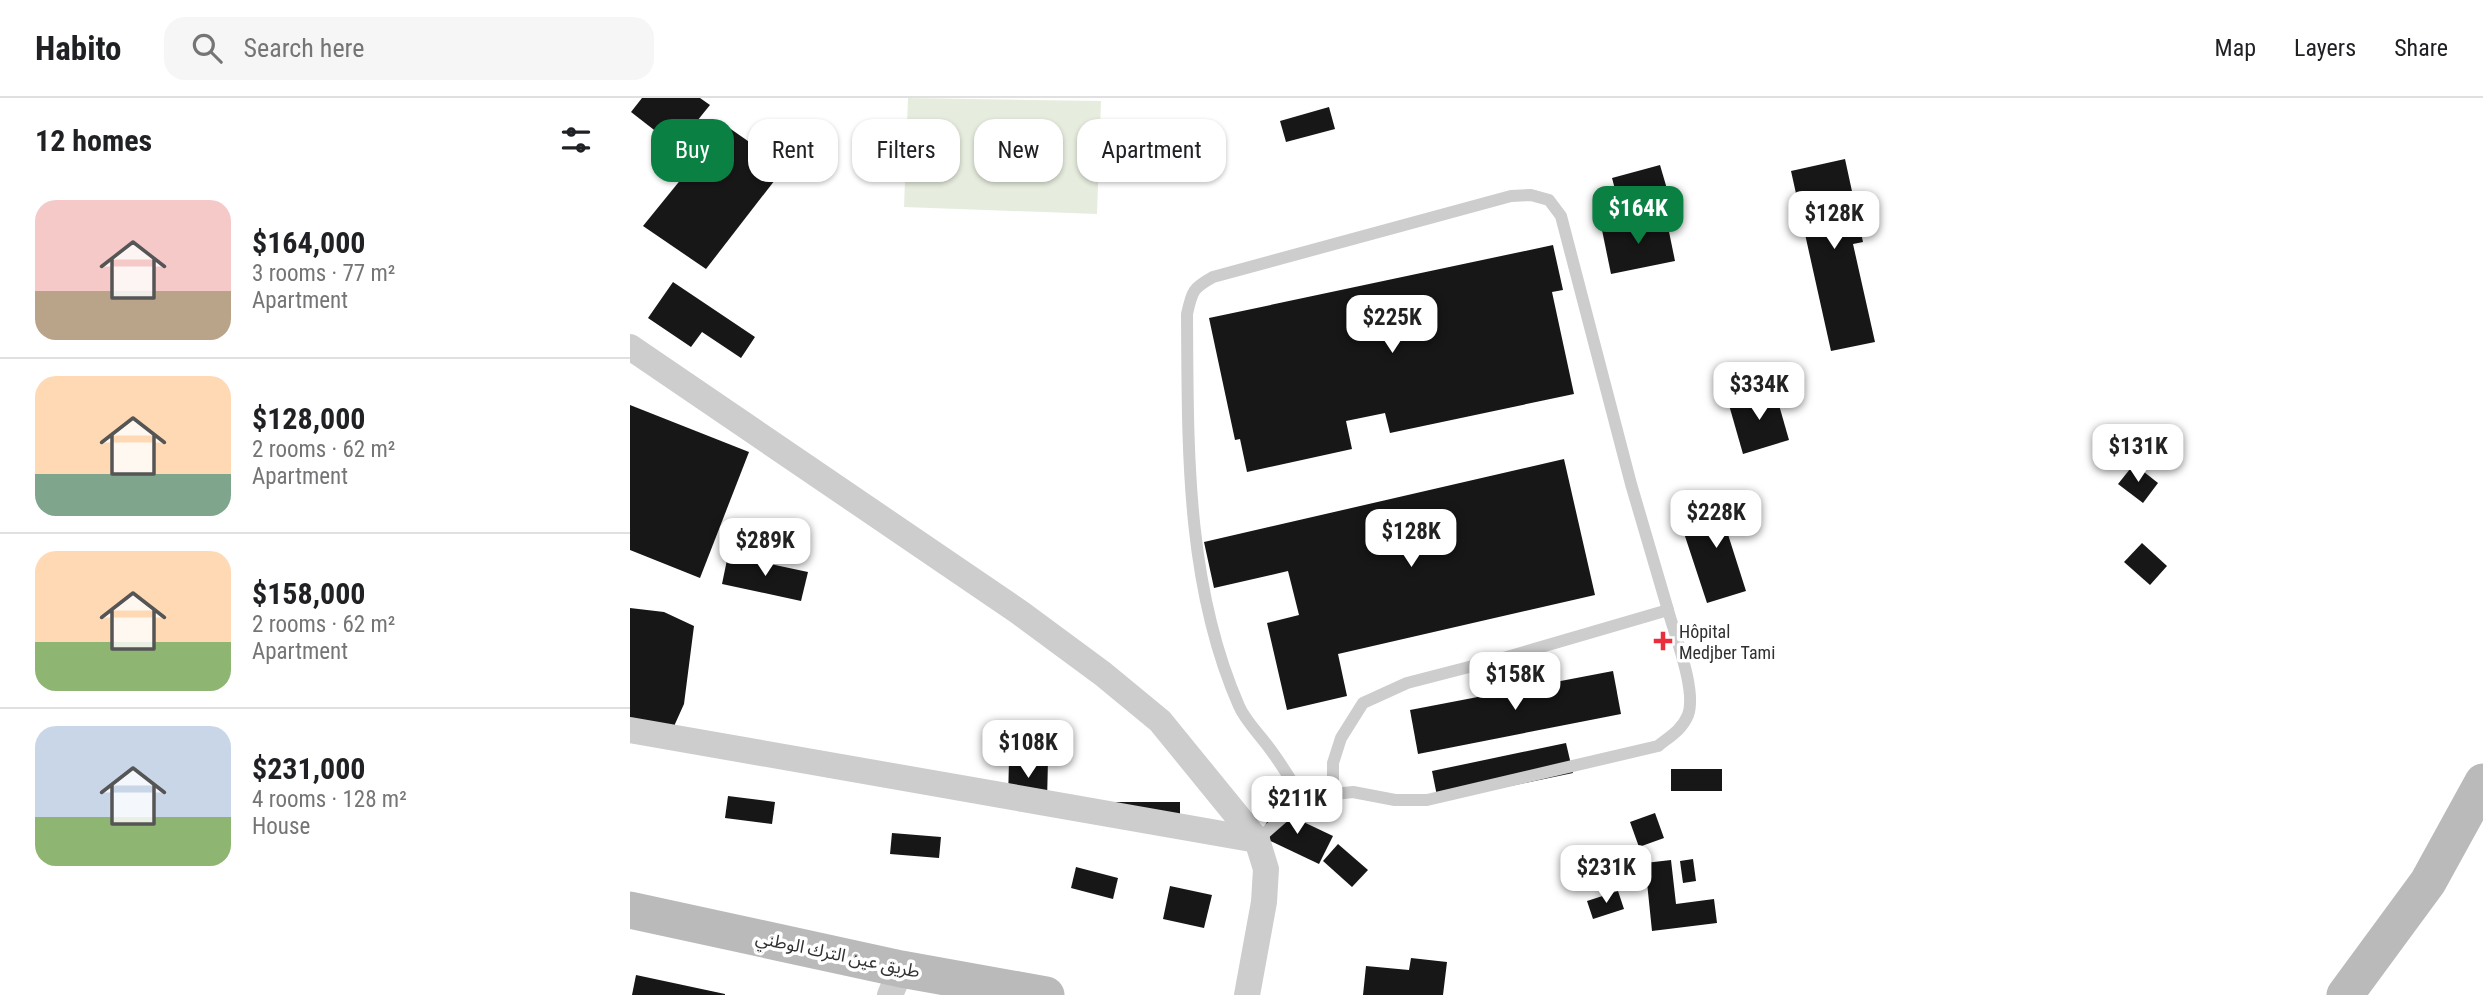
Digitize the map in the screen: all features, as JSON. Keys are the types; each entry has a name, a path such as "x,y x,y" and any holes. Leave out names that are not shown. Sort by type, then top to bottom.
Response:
{"main road":[{"path":"2345,995 2428,882 2483,782"},
{"name":"طريق عين الترك الوطني","path":"630,910 895,982 1046,995"}],"street":[{"path":"630,347 1019,612 1103,674 1160,721 1257,840 1266,869 1264,902 1247,995"},
{"path":"630,730 1257,840"}],"lane":[{"path":"1257,840 1290,811 1305,803 1317,796 1353,792 1395,800 1427,800 1658,746 1678,731 1688,714 1689,690 1668,610 1631,484 1561,216 1549,200 1531,195 1511,196 1213,277 1197,285 1190,299 1187,314 1188,429 1193,518 1209,612 1240,709 1305,803"},
{"path":"1333,794 1333,763 1341,738 1363,703 1407,683 1668,610"}],"green space":[{"path":"908,98 1101,101 1100,119 1077,119 1077,182 1098,182 1097,214 904,207 905,182 960,182 960,119 907,119"}],"building":[{"path":"642,98 700,98 710,105 699,119 651,119 651,128 631,112"},
{"path":"1329,107 1335,129 1286,142 1280,121"},
{"path":"734,131 748,141 748,182 773,182 706,269 643,226 679,182 734,182"},
{"path":"1845,159 1863,242 1853,244 1875,342 1831,351 1791,171"},
{"path":"1660,165 1672,206 1623,219 1612,178"},
{"path":"1666,217 1675,261 1611,274 1602,230"},
{"path":"1553,245 1563,290 1552,292 1574,394 1390,433 1385,413 1346,421 1352,449 1247,472 1240,439 1235,440 1209,318"},
{"path":"673,282 755,337 741,358 702,332 691,347 648,318"},
{"path":"1775,391 1789,440 1743,454 1729,405"},
{"path":"630,405 749,452 700,578 630,550"},
{"path":"1564,459 1595,595 1338,654 1347,696 1287,710 1267,623 1299,615 1288,571 1214,588 1204,542"},
{"path":"2134,464 2158,483 2143,503 2118,484"},
{"path":"1747,499 1753,515 1725,525 1746,591 1707,603 1680,521"},
{"path":"2142,543 2167,566 2150,585 2124,562"},
{"path":"728,555 808,572 801,601 722,584"},
{"path":"630,608 664,612 694,626 684,704 673,735 630,729"},
{"path":"1613,671 1621,714 1418,754 1410,710"},
{"path":"1566,743 1573,773 1438,801 1432,771"},
{"path":"1009,760 1048,760 1047,801 1008,801"},
{"path":"1671,769 1722,769 1722,791 1671,791"},
{"path":"728,796 775,802 772,824 725,818"},
{"path":"1102,802 1180,802 1180,825"},
{"path":"1274,808 1333,836 1319,864 1260,836"},
{"path":"1655,813 1664,838 1639,847 1630,822"},
{"path":"892,833 941,837 939,858 890,854"},
{"path":"1338,844 1368,870 1352,887 1323,861"},
{"path":"1693,859 1696,881 1683,883 1680,861"},
{"path":"1671,860 1676,904 1714,899 1717,923 1652,931 1645,863"},
{"path":"1076,867 1118,878 1113,899 1071,888"},
{"path":"1170,886 1212,895 1204,928 1163,919"},
{"path":"1618,891 1624,909 1593,919 1587,901"},
{"path":"1411,958 1447,962 1443,995 1363,995 1366,966 1409,970"},
{"path":"636,975 725,994 725,995 632,995"}],"place":[{"name":"Hôpital Medjber Tami","path":"1663,641"}]}
